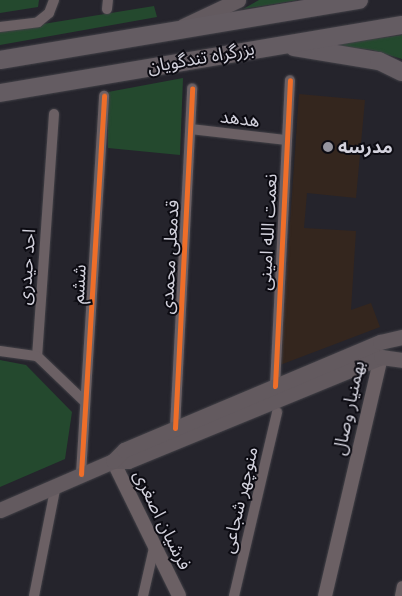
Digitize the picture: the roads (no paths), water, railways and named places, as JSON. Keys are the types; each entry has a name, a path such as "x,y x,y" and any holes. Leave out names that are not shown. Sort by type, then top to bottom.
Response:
{"highway":[{"name":"بزرگراه تندگویان","path":"0,60 359,0"},
{"name":"بزرگراه تندگویان","path":"0,93 402,25"},
{"path":"281,45 379,61 402,72"}],"main road":[{"path":"178,29 238,0"},
{"path":"381,350 402,337"},
{"path":"381,350 402,360"},
{"name":"بهمنیار وصال","path":"113,461 124,450 275,386 381,350"},
{"name":"بهمنیار وصال","path":"0,510 113,461 128,461 381,350"}],"street":[{"path":"0,27 38,22 49,13 54,0"},
{"name":"نعمت الله امینی","path":"275,386 290,80"},
{"name":"قدمعلی محمدی","path":"175,428 192,88"},
{"name":"ششم","path":"81,474 104,96"},
{"name":"احد حیدری","path":"37,356 54,114"},
{"name":"هدهد","path":"191,129 286,140"},
{"name":"بهمنیار وصال","path":"325,596 381,350"},
{"path":"0,351 37,356 86,402"},
{"name":"منوچهر شجاعی","path":"234,596 277,412"},
{"name":"فرشیان اصغری","path":"113,461 178,596"},
{"path":"34,596 56,485"},
{"path":"143,596 154,548"},
{"path":"400,596 402,586"}],"place":[{"name":"مدرسه","path":"328,147"}]}
